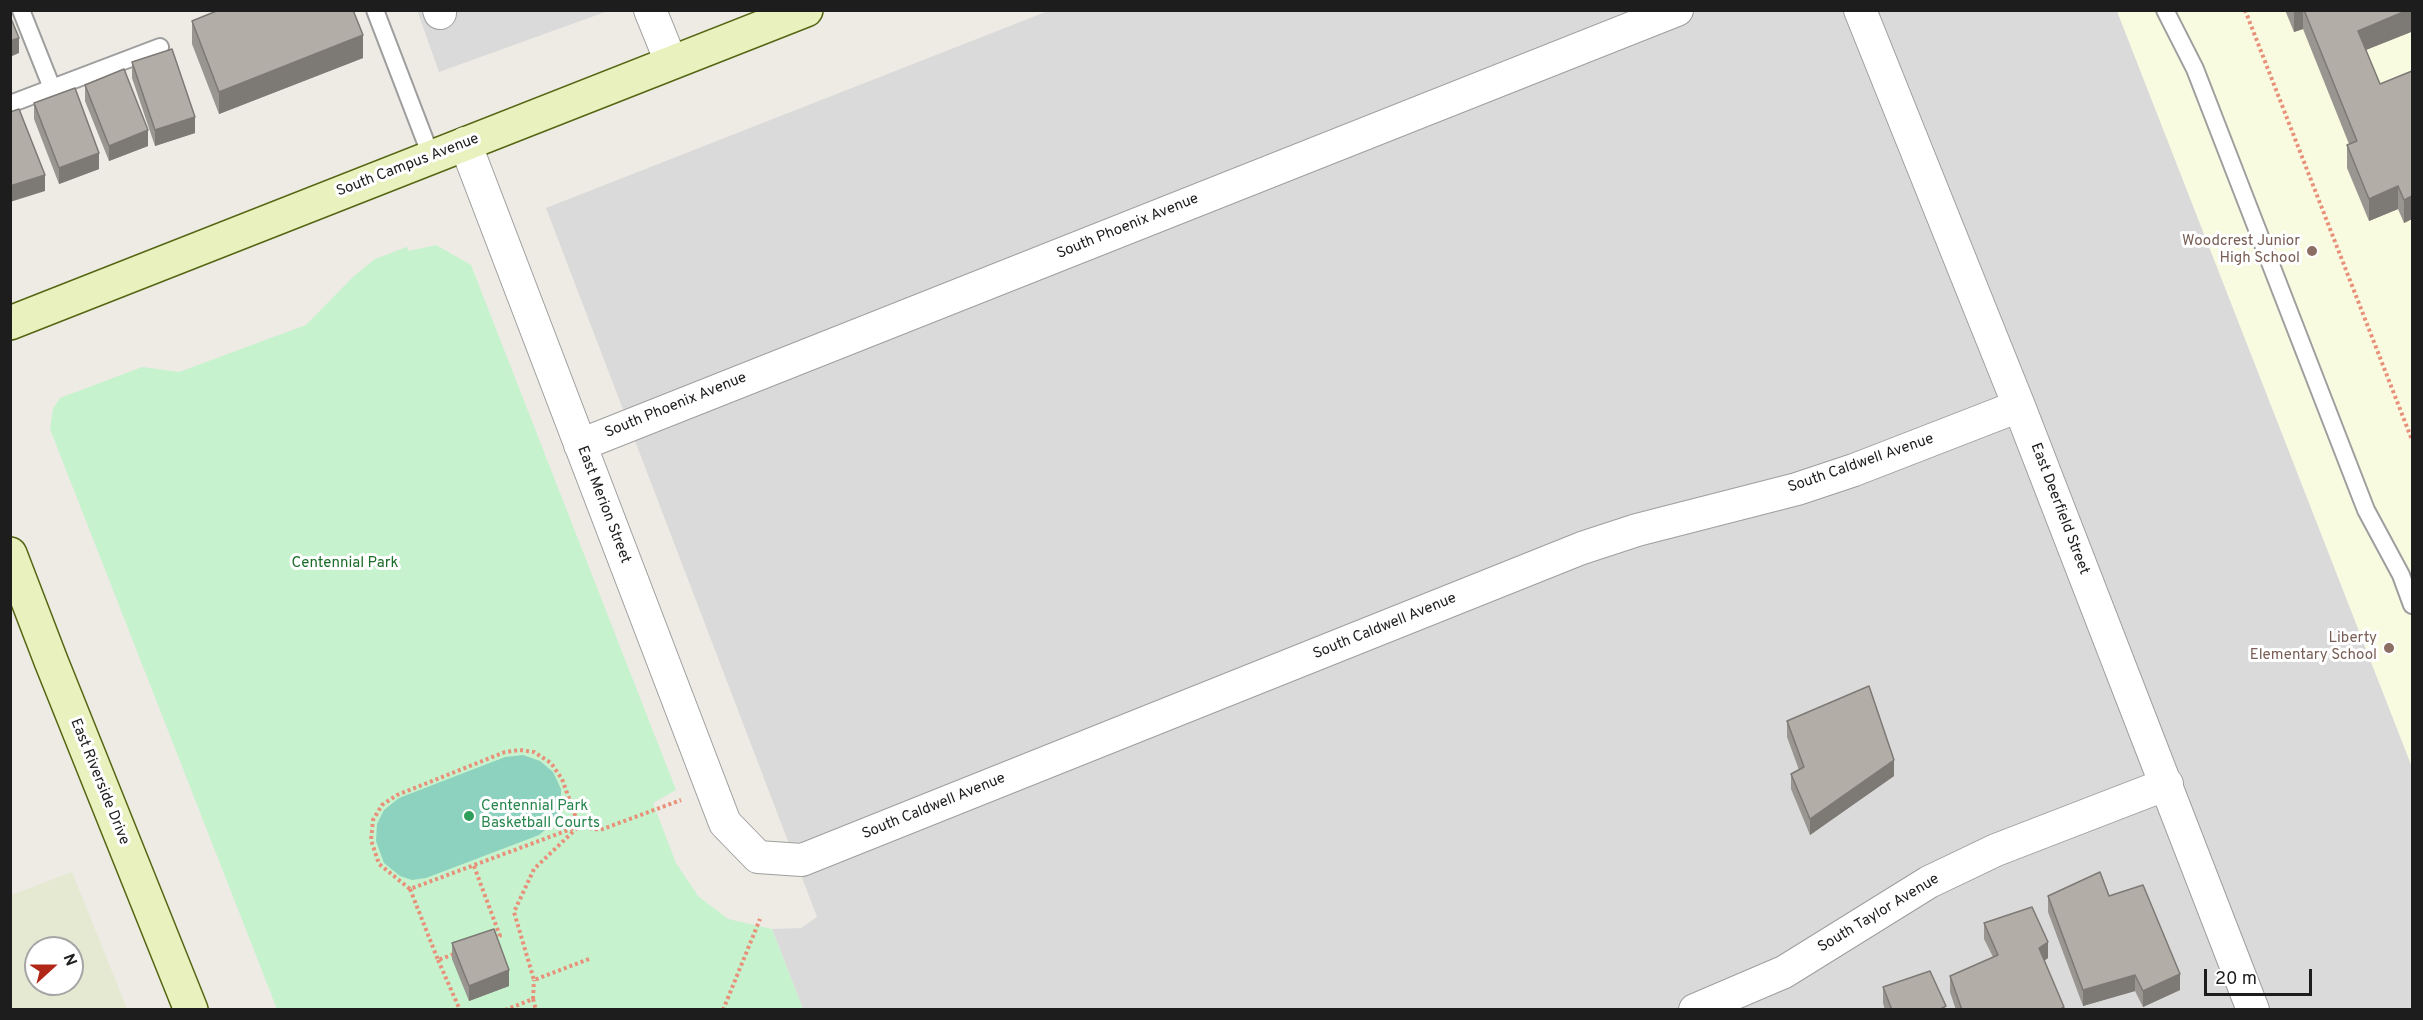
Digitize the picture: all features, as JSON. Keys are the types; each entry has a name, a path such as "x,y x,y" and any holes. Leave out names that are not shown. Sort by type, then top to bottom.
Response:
{"street":[{"path":"650,10 670,62"},
{"name":"South Campus Avenue","path":"10,322 807,10"},
{"name":"South Phoenix Avenue","path":"580,445 1677,10"},
{"name":"East Deerfield Street","path":"1860,10 2019,406 2253,1010"},
{"name":"East Merion Street","path":"465,143 725,823 758,857"},
{"name":"South Caldwell Avenue","path":"758,857 802,860 1582,548 1637,530 1797,489 1854,470 2019,406"},
{"name":"East Riverside Drive","path":"10,554 191,1010"},
{"name":"South Taylor Avenue","path":"1695,1010 1784,972 1903,897 1977,859 2167,784"}],"lane":[{"path":"21,10 52,88"},
{"path":"375,10 431,156"},
{"path":"2165,10 2195,69 2366,510 2401,575 2412,605"},
{"path":"10,104 160,47"}],"path":[{"path":"2245,10 2412,440"},
{"path":"460,1010 410,889 379,864 371,840 373,820 382,804 397,795 505,752 520,750 534,752 551,763 562,779 579,826"},
{"path":"410,889 579,826 600,831 712,787"},
{"path":"536,1010 533,999 534,980 514,912 534,869 579,826"},
{"path":"474,866 500,936 490,940"},
{"path":"723,1010 722,1006 760,919"},
{"path":"438,960 459,952"},
{"path":"534,980 589,959"},
{"path":"505,1010 533,999"}],"shaded area":[{"path":"417,10 608,11 439,72"},
{"path":"1048,11 2117,11 2412,767 2412,1009 803,1009 772,929 801,928 817,917 546,208"},
{"name":"Woodcrest Junior High School","path":"2117,11 2412,11 2412,767 2319,528"},
{"path":"72,872 127,1009 11,1009 11,895"}],"green space":[{"name":"Centennial Park","path":"436,245 471,265 676,790 653,803 676,863 698,896 728,919 772,929 803,1009 277,1009 50,429 53,409 60,398 142,367 179,372 306,325 354,276 375,259 407,247 409,251"},
{"name":"Centennial Park Basketball Courts","path":"523,755 540,761 553,772 561,789 561,806 553,823 539,835 426,878 412,880 400,876 384,863 376,841 377,824 384,810 399,798 505,757"}],"building":[{"path":"219,10 353,10 363,35 219,92 192,21"},
{"path":"2304,10 2408,10 2358,31 2380,84 2412,71 2412,196 2404,200 2398,186 2369,199 2347,145 2357,141"},
{"path":"10,16 19,38 10,41"},
{"path":"172,49 195,117 155,130 132,62"},
{"path":"124,69 148,130 109,146 85,85"},
{"path":"75,88 99,153 59,168 34,103"},
{"path":"19,109 45,175 10,186 10,112"},
{"path":"1869,686 1894,760 1810,819 1791,774 1804,767 1787,721"},
{"path":"2100,872 2109,896 2143,885 2180,974 2143,991 2135,975 2083,990 2048,896"},
{"path":"2032,907 2048,942 2039,948 2064,1007 2059,1010 1962,1010 1950,976 1998,955 1984,923"},
{"path":"494,929 509,970 469,986 452,943"},
{"path":"1930,971 1946,1006 1939,1010 1892,1010 1883,987"}],"place":[{"name":"Woodcrest Junior High School","path":"2312,251"},
{"name":"Liberty Elementary School","path":"2389,648"},
{"name":"Centennial Park Basketball Courts","path":"469,816"}]}
